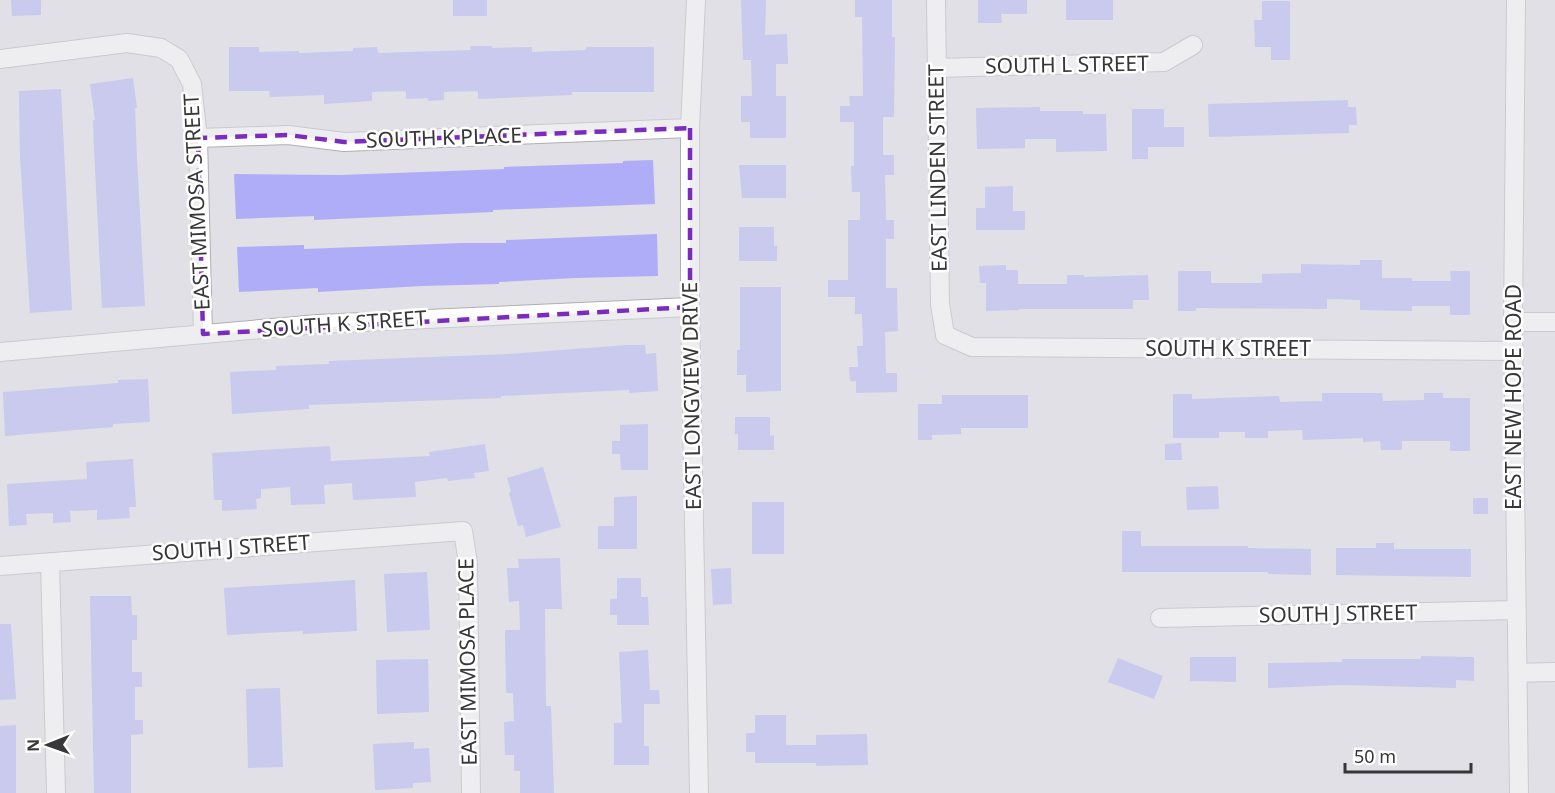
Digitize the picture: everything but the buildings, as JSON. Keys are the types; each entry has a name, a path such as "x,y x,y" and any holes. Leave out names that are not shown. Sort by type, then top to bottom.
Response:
{"street":[{"name":"EAST LONGVIEW DRIVE","path":"696,0 690,128 690,307 699,793"},
{"name":"EAST LINDEN STREET","path":"936,0 940,304 945,335"},
{"name":"EAST NEW HOPE ROAD","path":"1516,0 1513,351 1519,793"},
{"name":"EAST MIMOSA STREET","path":"0,59 127,43 161,48 179,59 192,84 198,138 202,334"},
{"name":"SOUTH L STREET","path":"937,68 1164,62 1193,45"},
{"name":"SOUTH K PLACE","path":"198,138 288,135 344,142 690,128"},
{"name":"SOUTH K STREET","path":"0,352 318,324 690,307"},
{"path":"1513,322 1555,322"},
{"name":"SOUTH K STREET","path":"945,335 972,347 1513,351"},
{"name":"SOUTH J STREET","path":"0,566 463,531"},
{"name":"EAST MIMOSA PLACE","path":"463,531 468,563 471,793"},
{"path":"50,562 56,793"},
{"name":"SOUTH J STREET","path":"1160,618 1516,610"},
{"path":"1518,673 1555,672"}],"highlighted area":[{"path":"690,128 690,307 203,334 198,138 288,135 344,142"}]}
